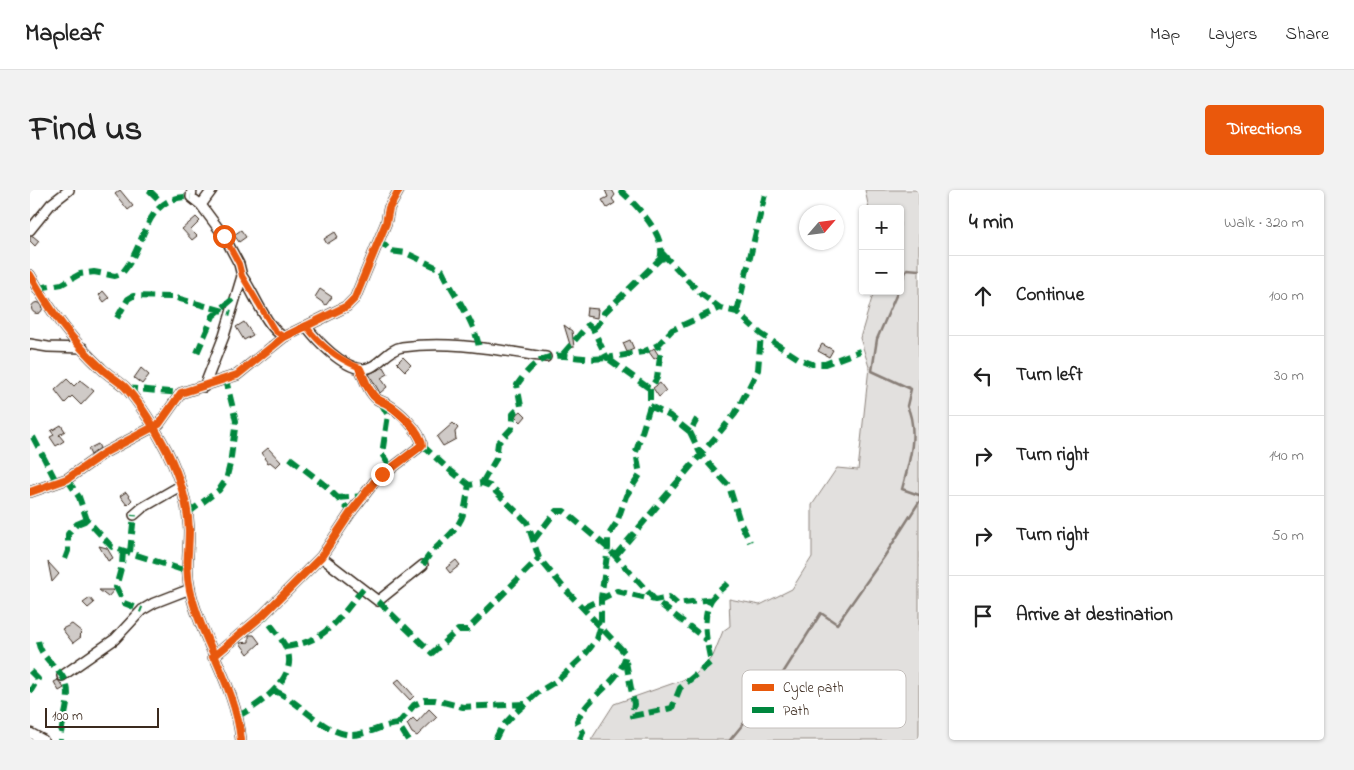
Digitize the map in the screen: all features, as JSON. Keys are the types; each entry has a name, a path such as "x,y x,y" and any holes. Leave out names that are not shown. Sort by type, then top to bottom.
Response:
{"street":[{"path":"30,230 51,204 69,190"},
{"path":"192,190 191,197 201,205 232,251 242,276 252,290 272,328 284,337"},
{"path":"201,205 212,190"},
{"path":"30,492 67,479 104,453 159,424 181,393 237,375 284,337 339,311 355,298 386,223 389,208 399,190"},
{"path":"30,275 61,323 102,369 125,388 153,426 172,461 188,513 186,571 195,611 213,657 231,693 241,740"},
{"path":"204,387 222,343 242,276"},
{"path":"306,326 326,348 340,359 360,369 372,366 395,348 429,344 453,343 546,357"},
{"path":"30,344 48,347 83,348"},
{"path":"213,657 263,615 321,557 374,481 422,445 410,424 389,405 373,396 363,381 360,369"},
{"path":"134,515 142,508 180,486"},
{"path":"321,557 378,601 382,600 423,565"},
{"path":"62,676 115,638 142,610 154,602 190,589"},
{"path":"30,733 43,740"}],"shaded area":[{"path":"865,190 919,190 919,740 591,740 614,704 694,676 713,656 723,631 730,626 729,599 760,605 792,589 812,557 812,505 837,468 858,470 869,367 860,338 873,295 904,295 904,205 868,205"}],"building":[{"path":"120,190 133,206 128,210 115,194"},
{"path":"605,190 612,190 615,195 612,199 615,203 607,208 602,200 608,197"},
{"path":"196,217 200,221 191,230 197,236 192,240 182,229"},
{"path":"241,230 246,237 239,242 234,235"},
{"path":"335,232 338,237 327,244 324,239"},
{"path":"30,236 39,241 35,246 30,241"},
{"path":"320,289 332,297 326,305 315,297"},
{"path":"103,291 109,298 104,302 99,295"},
{"path":"35,303 39,303 42,308 41,312 35,313 32,310 32,306"},
{"path":"587,308 598,309 597,318 586,316"},
{"path":"244,322 253,335 244,340 236,327"},
{"path":"564,325 572,331 574,347 571,348"},
{"path":"630,340 634,349 627,352 623,343"},
{"path":"822,344 833,350 829,357 818,351"},
{"path":"654,348 659,356 654,359 649,352"},
{"path":"403,357 411,365 405,371 397,363"},
{"path":"384,367 388,374 381,378 387,387 380,393 369,374"},
{"path":"141,368 149,375 142,384 134,378"},
{"path":"67,379 74,386 80,380 94,391 81,405 72,396 65,403 55,390"},
{"path":"660,383 666,391 659,397 653,388"},
{"path":"521,411 526,416 521,422 515,416"},
{"path":"453,423 458,428 455,432 456,439 443,446 437,437"},
{"path":"61,425 65,431 59,435 64,441 56,446 50,437 54,435 51,431"},
{"path":"98,444 100,448 91,455 88,449"},
{"path":"268,448 281,462 276,467 270,462 268,463 264,458 262,453"},
{"path":"126,492 132,500 127,505 120,496"},
{"path":"99,546 107,548 113,558 108,561"},
{"path":"456,560 460,565 450,573 446,568"},
{"path":"48,562 59,574 52,582"},
{"path":"99,590 114,590 108,597"},
{"path":"90,598 94,603 88,608 83,603"},
{"path":"72,624 82,632 79,635 81,637 73,643 62,629"},
{"path":"249,635 254,635 260,643 248,654 240,643 249,642"},
{"path":"399,679 414,696 410,700 394,683"},
{"path":"58,680 64,688 59,691 54,682"},
{"path":"429,709 437,717 417,736 412,733 407,724 413,718 417,722"}],"waterway":[{"path":"904,276 907,269 919,270"},
{"path":"896,295 877,339 872,371 911,389 907,406 911,416 913,437 902,489 919,495"},
{"path":"785,670 821,613 837,624 884,557 919,502"},
{"path":"730,740 742,725"}],"marked path":[{"path":"149,190 163,204"},
{"path":"620,190 634,203 655,231 661,250 660,259"},
{"path":"737,312 766,190"},
{"path":"38,288 62,284 80,274 94,272 115,276 121,274 136,251 154,214 163,205 175,199 191,197"},
{"path":"379,239 390,251 406,253 442,270 473,327 479,347"},
{"path":"662,253 700,293 720,308 737,312 761,334 799,359 812,364 825,364 860,351"},
{"path":"593,329 601,321 604,313 660,259 667,258"},
{"path":"117,318 128,299 133,296 173,297 231,313"},
{"path":"197,353 213,316 235,297"},
{"path":"563,354 588,325 593,329 607,358 643,352 658,345 672,330 720,308"},
{"path":"615,556 735,414 758,370 761,334"},
{"path":"495,740 501,728 515,713 540,691 558,680 583,657 597,639 601,625 601,598 608,536 617,522 626,496 640,475 636,452 650,406 650,389 657,378 661,351 658,345"},
{"path":"482,483 496,459 498,443 512,428 513,414 521,406 517,385 528,371 539,362 548,357 558,356 592,359 607,358 650,389"},
{"path":"188,513 219,490 226,480 236,421 226,380"},
{"path":"125,388 181,393"},
{"path":"381,403 388,415 382,454 391,468"},
{"path":"650,406 670,416 690,432 697,419"},
{"path":"690,432 701,455 729,486 740,522 750,542"},
{"path":"33,437 57,483"},
{"path":"422,445 469,485 482,483 490,486 527,522 539,558 564,588 626,654 618,673 582,712 577,721 583,732 580,740"},
{"path":"290,458 326,486 351,512"},
{"path":"67,479 79,497 87,520 112,547 186,571"},
{"path":"423,565 426,559 451,534 459,523 464,510 469,485"},
{"path":"337,498 363,496"},
{"path":"533,541 556,511 564,511 608,548 655,600 707,640"},
{"path":"130,552 134,515"},
{"path":"65,559 68,551 68,534 77,524 87,520"},
{"path":"123,551 122,565 116,587 124,603 142,610"},
{"path":"378,601 432,653 458,630 467,630 539,558"},
{"path":"626,662 634,704 632,716 672,708 680,688 711,662 706,631 706,615 711,600 728,583"},
{"path":"285,647 312,640 322,634 338,619 363,589"},
{"path":"583,608 617,591 655,600 669,597 677,604 712,599"},
{"path":"238,716 256,705 274,690 282,681 287,671 289,660 287,650 263,615"},
{"path":"38,641 43,654 61,674 67,686 68,698 60,740"},
{"path":"30,671 38,679 30,692"},
{"path":"275,691 294,702 321,723 341,733 358,735 398,724 408,740"},
{"path":"398,724 414,705 424,700 435,700 463,707 526,704"}],"cycle path":[{"path":"30,492 67,479 104,453 159,424 181,393 237,375 284,337 347,306 355,298 386,223 389,208 399,190"},
{"path":"30,275 53,313 71,336 104,371 125,387 135,399 153,426 172,461 184,495 188,519 187,567 190,590 202,628 233,701 241,740"},
{"path":"213,657 263,615 321,557 351,512 375,481 422,445 417,433 403,416 392,407 375,398 367,386 360,369"}],"route":[{"path":"224,236 239,264 242,276 252,290 272,328 284,337 306,326 326,348 340,359 358,367 362,372 365,385 373,396 377,400 389,405 410,424 419,437 422,445 382,474"}]}
